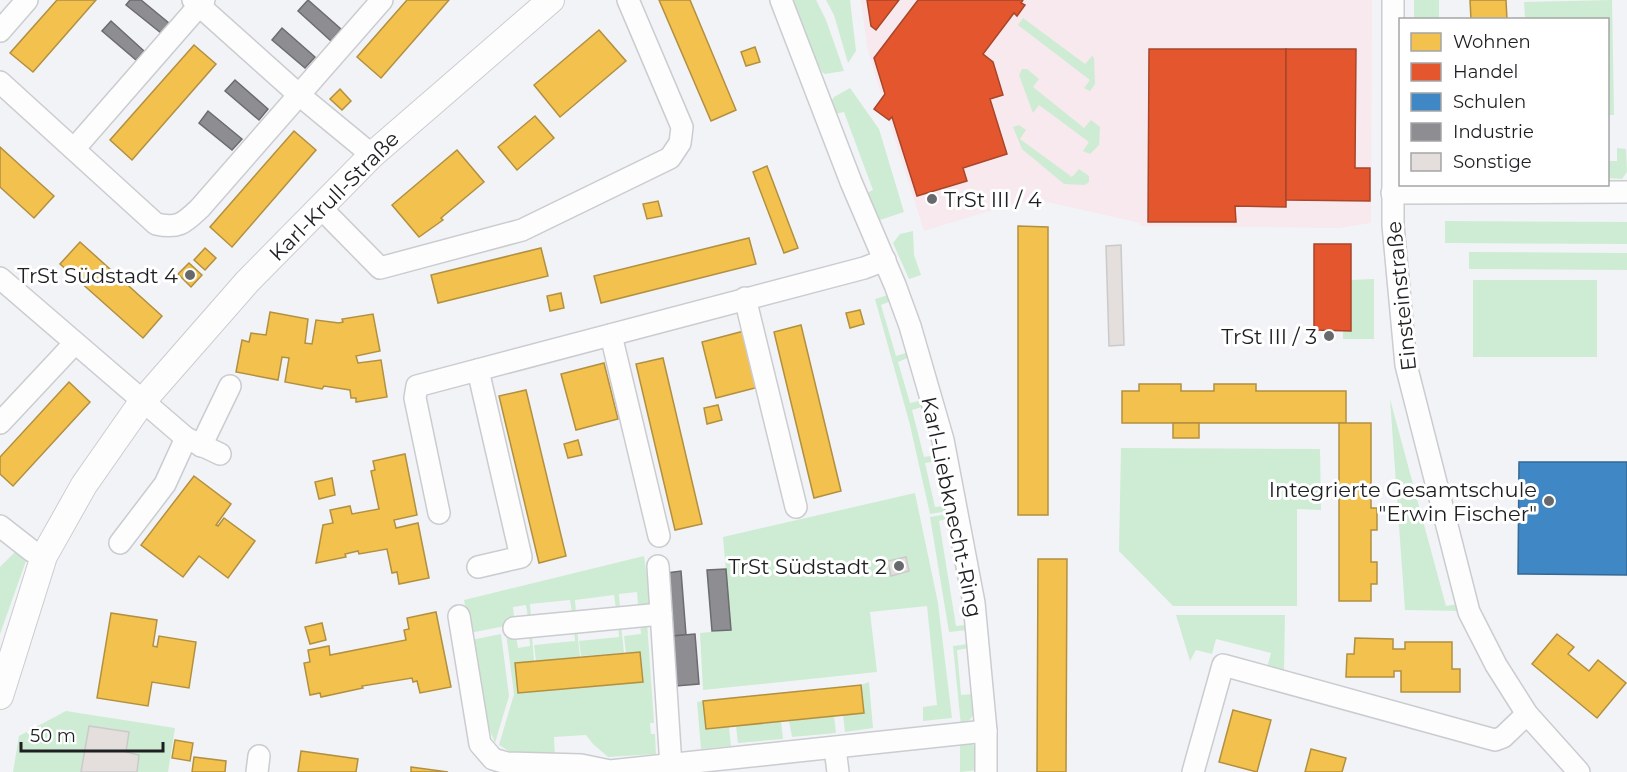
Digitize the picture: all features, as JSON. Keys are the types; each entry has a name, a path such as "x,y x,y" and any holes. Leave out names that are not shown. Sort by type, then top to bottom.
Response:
{"street":[{"path":"0,31 27,0"},
{"path":"0,82 156,224 171,227 184,223 200,208 382,0"},
{"path":"320,207 380,268 522,230 670,158 680,143 682,127 628,0"},
{"name":"Einsteinstraße","path":"1393,0 1392,193 1402,346 1466,602 1496,665 1527,714 1578,772"},
{"path":"74,148 199,2 298,94 372,155"},
{"name":"Karl-Krull-Straße","path":"0,696 44,556 84,485 142,402 247,282 372,155 543,2"},
{"name":"Karl-Liebknecht-Ring","path":"781,6 910,326 943,440 974,603 986,732 986,772"},
{"path":"1392,193 1627,192"},
{"path":"439,513 415,391 422,384 864,268 885,260"},
{"path":"0,278 142,402 202,446"},
{"path":"745,298 796,507"},
{"path":"611,335 659,536"},
{"path":"0,423 74,344"},
{"path":"478,370 521,557 478,567"},
{"path":"120,543 165,483 202,446 231,386"},
{"path":"0,526 44,556"},
{"path":"658,566 671,766"},
{"path":"514,628 661,614"},
{"path":"459,616 480,744 485,753 493,759 507,763 581,765 610,772 671,766 695,768 835,748 986,732"},
{"path":"1193,772 1223,665 1495,740 1503,737 1527,714"},
{"path":"835,748 838,772"}],"shaded area":[{"path":"861,0 1372,0 1371,223 1339,228 1140,226 1140,223 1047,202 1019,202 924,231 889,121 874,109 882,98 867,47"}],"green space":[{"path":"789,0 816,0 826,20 844,71 825,74 822,72"},
{"path":"826,0 850,0 856,51 848,63 834,15"},
{"path":"1414,0 1439,0 1439,18 1414,18"},
{"path":"1612,0 1614,115 1609,115 1609,18 1525,18 1524,2"},
{"path":"1023,18 1085,64 1092,56 1094,58 1095,84 1090,91 1084,88 1090,80 1018,25"},
{"path":"1022,69 1027,69 1039,79 1033,87 1084,128 1091,120 1100,127 1099,145 1090,154 1083,151 1089,142 1039,105 1033,113 1019,75"},
{"path":"850,88 879,129 904,212 880,220 871,212 865,194 873,190 844,112 835,114 832,100"},
{"path":"1019,125 1026,130 1020,139 1072,177 1079,169 1089,176 1089,182 1085,185 1064,184 1022,149 1013,127"},
{"path":"1617,148 1626,149 1627,172 1622,179 1609,178 1609,161 1617,161"},
{"path":"1445,221 1627,222 1627,244 1445,243"},
{"path":"913,231 914,255 921,275 909,279 893,243 900,234"},
{"path":"1469,252 1627,253 1627,270 1469,269"},
{"path":"1374,279 1374,339 1343,339 1343,330 1351,330 1351,280"},
{"path":"1473,280 1597,280 1597,357 1473,357"},
{"path":"894,293 896,299 881,305 896,356 909,352 910,357 898,362 910,403 923,400 925,406 912,410 924,457 937,455 938,461 925,463 935,507 947,506 948,511 930,514 910,425 875,299"},
{"path":"1390,399 1446,606 1458,604 1460,611 1405,610"},
{"path":"1121,448 1320,449 1321,510 1297,509 1297,606 1173,606 1119,551"},
{"path":"915,493 938,603 952,718 923,721 923,707 937,705 927,606 870,612 877,672 703,690 700,633 731,630 723,537"},
{"path":"948,514 949,518 939,521 956,626 967,625 968,630 949,632 930,517"},
{"path":"16,551 27,558 0,634 0,567"},
{"path":"644,556 651,602 647,607 638,605 637,592 619,594 620,608 616,609 614,595 575,600 576,612 572,613 570,600 530,604 531,616 528,617 526,605 513,607 515,624 470,633 464,600"},
{"path":"1176,615 1285,615 1284,672 1267,668 1271,653 1216,639 1212,654 1196,650 1190,661"},
{"path":"640,622 647,622 654,723 650,723 651,734 655,734 656,754 608,757 586,735 554,737 555,757 512,753 499,745 514,694 506,633 515,631 518,648 530,646 529,635 532,635 534,661 515,663 518,693 643,682 640,652 626,653 624,636 641,634"},
{"path":"618,624 621,624 624,653 581,656 579,641 619,637"},
{"path":"574,629 577,629 580,657 536,661 534,645 575,641"},
{"path":"501,634 509,696 495,743 486,721 471,640"},
{"path":"969,644 970,648 957,650 961,695 974,694 972,717 961,726 953,646"},
{"path":"869,682 873,728 845,732 843,715 864,712 861,685"},
{"path":"703,701 706,729 729,727 731,746 701,749 697,702"},
{"path":"66,711 175,728 168,772 13,772 19,736"},
{"path":"834,716 836,733 792,737 789,721"},
{"path":"781,721 783,739 738,743 736,726"},
{"path":"960,740 969,741 977,749 978,770 960,772"}],"building: Wohnen":[{"path":"57,0 96,0 33,72 10,53"},
{"path":"407,0 449,0 381,78 357,57"},
{"path":"659,0 690,0 736,110 711,121"},
{"path":"1470,0 1506,0 1507,18 1471,18"},
{"path":"599,30 626,61 560,117 534,85"},
{"path":"194,45 216,64 132,160 110,140"},
{"path":"755,47 760,62 746,66 741,52"},
{"path":"340,89 351,101 342,110 330,99"},
{"path":"535,116 554,138 517,170 498,147"},
{"path":"294,131 316,150 232,247 210,227"},
{"path":"0,147 54,196 34,218 0,187"},
{"path":"457,150 484,182 441,218 443,220 419,237 392,205"},
{"path":"767,166 798,248 784,253 753,172"},
{"path":"658,201 662,216 647,219 643,204"},
{"path":"1018,226 1048,227 1048,515 1018,515"},
{"path":"749,238 756,264 601,303 594,276"},
{"path":"80,242 162,316 143,338 60,264"},
{"path":"205,248 216,258 205,270 194,260"},
{"path":"541,248 548,276 438,303 431,275"},
{"name":"TrSt Südstadt 4","path":"189,263 202,275 191,287 178,274"},
{"path":"561,293 564,308 550,311 547,296"},
{"path":"860,310 864,324 850,328 846,313"},
{"path":"270,312 308,319 305,343 312,344 316,320 339,323 343,322 342,319 373,314 380,351 356,356 358,363 381,360 387,397 356,402 356,398 351,398 350,390 324,386 322,389 285,382 289,358 282,357 278,380 236,372 242,340 249,342 251,333 266,335"},
{"path":"801,325 841,491 814,498 774,332"},
{"path":"744,331 759,387 716,398 702,342"},
{"path":"663,358 702,524 675,530 636,364"},
{"path":"604,363 618,419 576,430 561,374"},
{"path":"69,382 90,402 13,486 0,474 0,457"},
{"path":"1139,384 1181,384 1181,391 1214,391 1214,384 1256,384 1256,391 1346,391 1346,423 1122,423 1122,391 1139,391"},
{"path":"526,390 566,556 539,563 499,396"},
{"path":"718,405 722,420 707,424 704,408"},
{"path":"1173,423 1199,423 1199,438 1173,438"},
{"path":"1339,423 1371,423 1371,508 1377,508 1377,530 1371,530 1371,562 1377,562 1377,584 1371,584 1371,601 1339,601"},
{"path":"578,440 582,455 568,458 564,444"},
{"path":"405,454 417,515 394,520 396,528 418,523 429,578 399,584 397,572 392,573 387,549 359,554 358,551 345,554 346,557 316,563 323,525 333,523 330,510 350,506 352,514 379,509 371,471 375,470 373,461"},
{"path":"194,476 231,504 216,525 218,526 224,518 255,541 228,578 199,556 183,577 141,545"},
{"path":"332,478 335,495 319,499 315,482"},
{"path":"1038,559 1067,559 1066,772 1037,772"},
{"path":"436,612 451,687 420,693 417,681 413,682 412,678 362,686 363,688 321,697 320,693 310,695 304,663 310,662 308,650 329,646 330,655 406,640 404,630 409,629 407,618"},
{"path":"111,613 157,620 153,646 157,647 159,636 196,642 189,688 152,682 148,706 97,698"},
{"path":"322,623 326,640 310,644 305,627"},
{"path":"1557,634 1574,647 1568,654 1589,671 1598,660 1626,683 1597,718 1532,664"},
{"path":"1355,638 1393,639 1393,649 1405,649 1405,642 1452,642 1452,669 1460,669 1460,692 1401,692 1401,671 1394,671 1394,677 1346,677 1347,654 1354,654"},
{"path":"640,652 643,682 518,693 515,663"},
{"path":"861,685 864,713 706,729 703,701"},
{"path":"1233,710 1271,720 1257,772 1219,762"},
{"path":"175,740 193,743 190,761 172,758"},
{"path":"1311,749 1346,758 1342,772 1305,772"},
{"path":"301,751 358,759 356,772 298,772"},
{"path":"194,757 226,761 225,772 192,772"},
{"path":"411,767 448,772 411,772"}],"building: Handel":[{"path":"867,0 899,0 876,30 871,26"},
{"path":"918,0 1023,0 1021,3 1025,5 1017,16 1014,13 983,54 993,62 1003,95 990,99 1007,154 963,168 967,181 917,196 892,117 889,120 874,109 885,94 874,58"},
{"path":"1149,49 1286,49 1286,207 1235,206 1236,222 1148,222"},
{"path":"1286,49 1356,49 1355,168 1370,168 1370,201 1286,200"},
{"path":"1314,244 1351,244 1351,331 1314,330"}],"building: Schulen":[{"path":"1519,462 1627,462 1627,575 1518,574"}],"building: Industrie":[{"path":"130,0 141,0 169,23 161,33 126,5"},
{"path":"308,0 341,29 331,41 298,11"},
{"path":"111,21 144,51 136,60 102,31"},
{"path":"282,28 315,57 305,68 272,40"},
{"path":"235,80 268,109 259,120 225,91"},
{"path":"208,111 242,139 232,150 199,123"},
{"path":"726,569 731,630 712,631 707,570"},
{"path":"681,571 686,635 672,636 667,573"},
{"path":"695,634 699,684 676,686 672,636"}],"building: Sonstige":[{"path":"1121,245 1124,345 1109,346 1106,246"},
{"name":"TrSt Südstadt 2","path":"906,557 909,571 891,576 888,561"},
{"path":"89,726 129,732 126,752 139,755 137,772 81,772"}],"place":[{"name":"TrSt III / 4","path":"932,199"},
{"name":"TrSt Südstadt 4","path":"190,275"},
{"name":"TrSt III / 3","path":"1329,336"},
{"name":"Integrierte Gesamtschule \"Erwin Fischer\"","path":"1549,501"},
{"name":"TrSt Südstadt 2","path":"899,566"}]}
